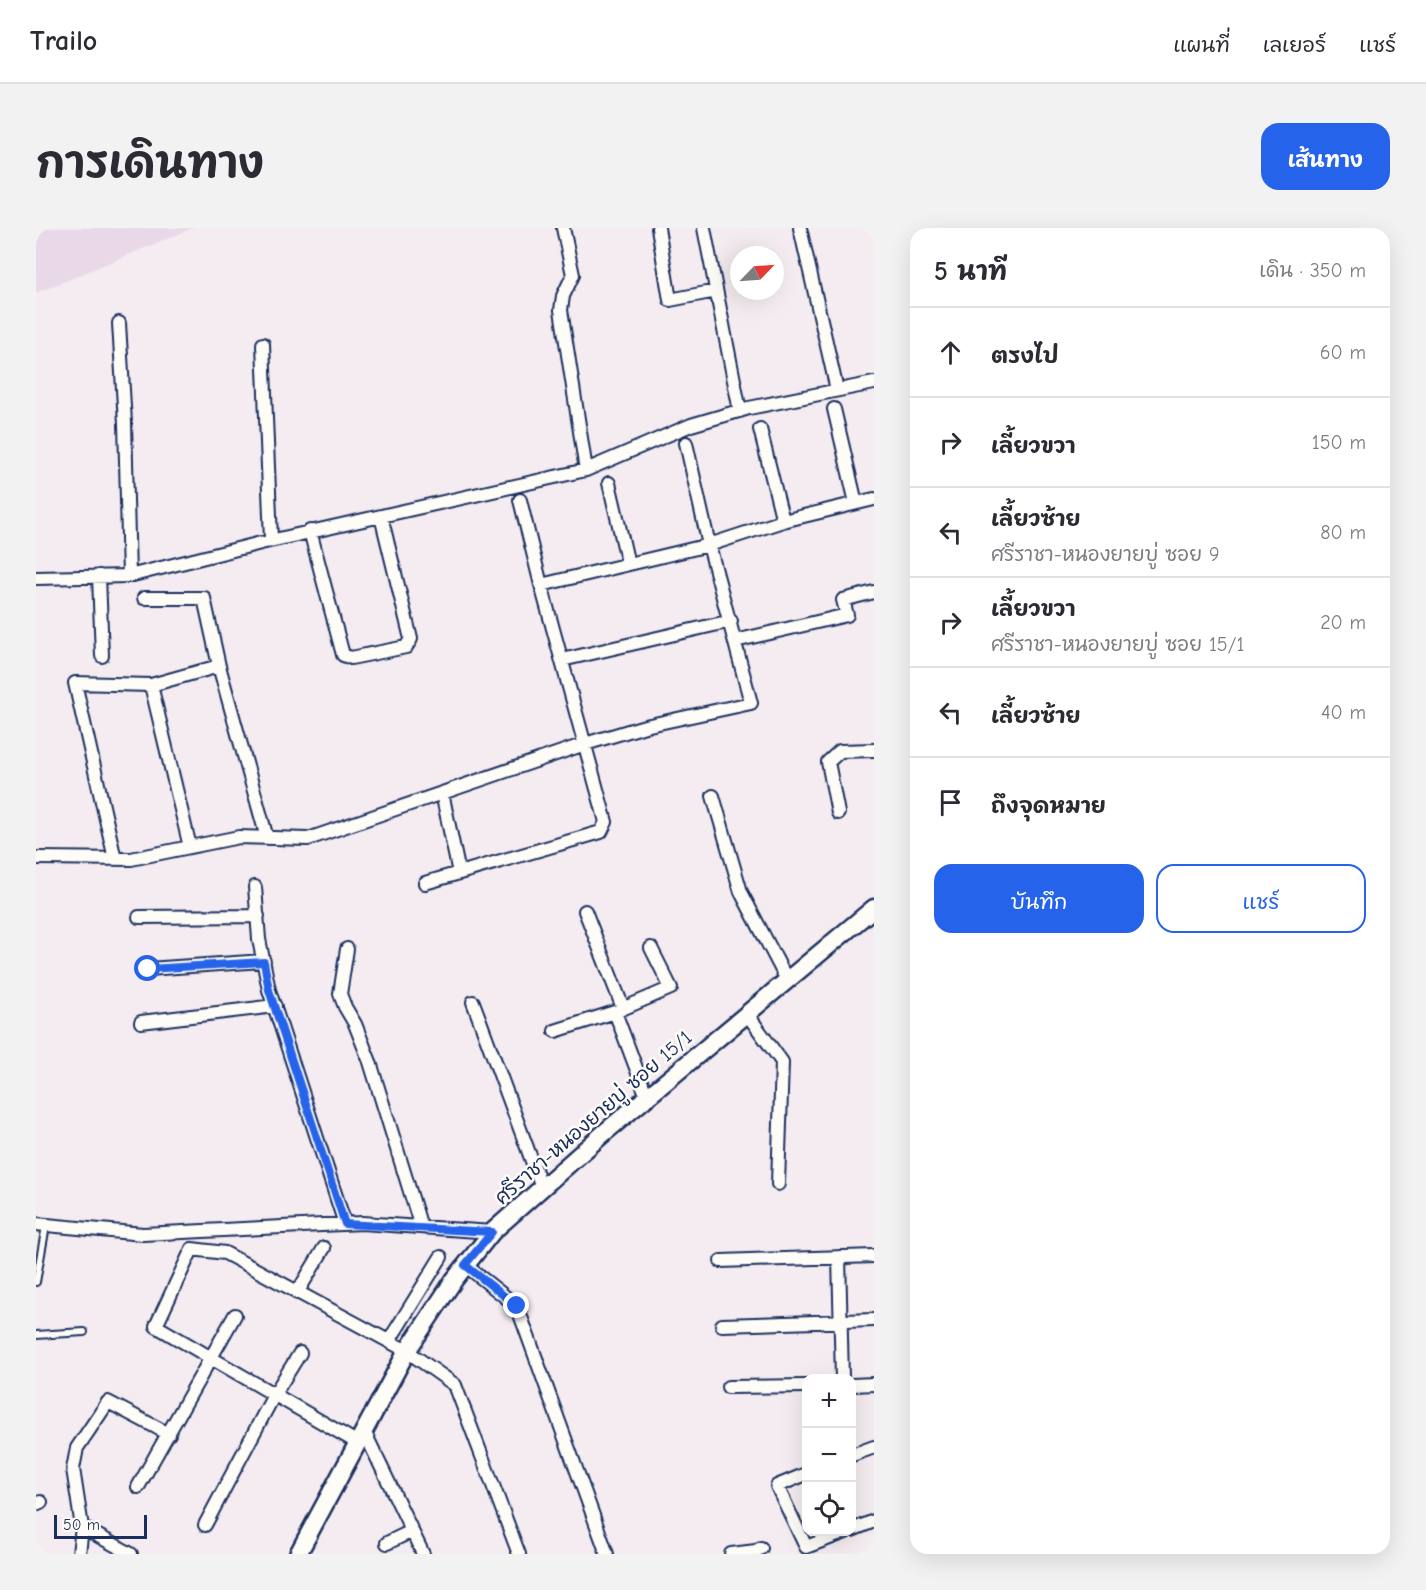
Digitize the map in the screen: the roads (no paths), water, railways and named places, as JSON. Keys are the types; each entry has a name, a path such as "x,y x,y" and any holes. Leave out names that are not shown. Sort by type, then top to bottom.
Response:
{"street":[{"path":"563,228 573,275 562,300 561,310 586,470"},
{"path":"657,228 670,300 716,291"},
{"path":"704,228 740,411"},
{"path":"800,228 837,390"},
{"path":"119,323 129,576"},
{"path":"263,344 271,540"},
{"path":"36,578 129,576 271,540 586,470 691,425 740,411 874,383"},
{"path":"834,409 856,503"},
{"path":"760,429 783,521"},
{"path":"38,858 131,859 239,837 308,839 585,744 645,726 751,703 686,443"},
{"path":"609,483 628,564"},
{"path":"541,585 710,545 783,521 874,499"},
{"path":"425,883 601,832 606,822 520,500"},
{"path":"310,531 343,655 351,658 406,647 411,639 381,516"},
{"path":"99,576 102,656"},
{"path":"735,641 847,615 843,600 874,592"},
{"path":"144,598 204,598 219,666 267,838"},
{"path":"562,660 730,621"},
{"path":"115,859 75,683 151,685 219,666"},
{"path":"151,685 190,847"},
{"path":"838,813 828,762 840,751 874,750"},
{"path":"442,793 459,873"},
{"path":"713,796 741,892 787,980"},
{"path":"255,887 264,962 275,1006 345,1224"},
{"name":"ศรีราชา-หนองยายบู่ ซอย 15/1","path":"298,1554 407,1351 465,1265 492,1232 647,1096 874,908"},
{"path":"585,911 647,1096"},
{"path":"139,917 258,916"},
{"path":"555,1031 619,1010 671,988 651,948"},
{"path":"347,949 340,993 370,1062 420,1227"},
{"path":"148,969 264,962"},
{"path":"473,1002 542,1188"},
{"path":"141,1022 275,1006"},
{"path":"747,1014 782,1062 778,1184"},
{"path":"41,1225 143,1234 345,1224 492,1232"},
{"path":"297,1293 324,1248"},
{"path":"423,1554 361,1437 274,1395 156,1326 192,1249 225,1253 407,1351 455,1386 519,1554"},
{"path":"722,1261 874,1256"},
{"path":"389,1341 441,1257"},
{"path":"839,1257 842,1374"},
{"path":"465,1265 517,1306 607,1554"},
{"path":"138,1487 235,1315"},
{"path":"722,1325 874,1320"},
{"path":"205,1525 274,1395 300,1353"},
{"path":"856,1385 874,1384"},
{"path":"728,1387 802,1386"},
{"path":"79,1554 82,1527 74,1469 77,1448 108,1402 169,1434"},
{"path":"856,1454 874,1447"},
{"path":"802,1476 777,1486 793,1534 806,1547 835,1536"},
{"path":"856,1528 874,1521"},
{"path":"82,1527 131,1554"},
{"path":"387,1543 412,1531"},
{"path":"731,1554 756,1551 761,1548"}],"lane":[{"path":"36,1282 41,1225"},
{"path":"36,1335 84,1332"}]}
